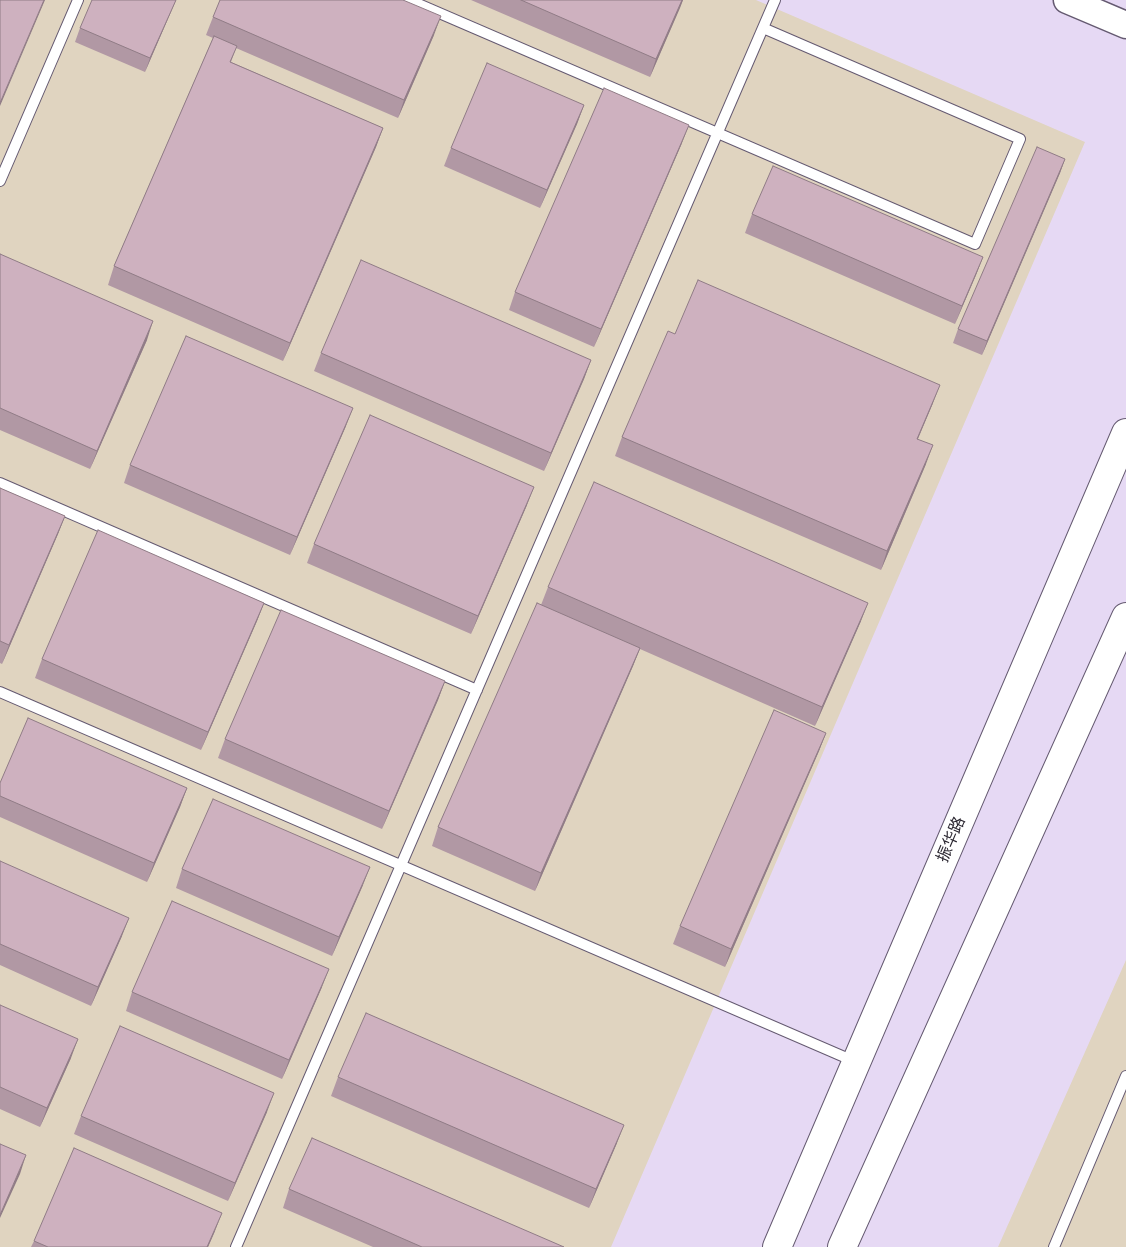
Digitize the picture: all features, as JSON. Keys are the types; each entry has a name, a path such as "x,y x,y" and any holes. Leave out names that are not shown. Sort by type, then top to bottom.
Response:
{"main road":[{"name":"振华路","path":"777,1247 1126,432"},
{"path":"848,1245 1126,617"}],"street":[{"path":"1067,0 1126,25"}],"lane":[{"path":"0,181 78,0"},
{"path":"410,0 975,244 1020,140 763,28"},
{"path":"236,1247 775,0"},
{"path":"0,483 477,690"},
{"path":"0,692 856,1062"},
{"path":"1054,1247 1126,1076"}],"shaded area":[{"path":"0,0 756,0 1085,142 611,1247 0,1247"},
{"path":"1126,960 1126,1247 998,1247"}],"building":[{"path":"0,0 44,0 0,103"},
{"path":"92,0 176,0 150,58 80,28"},
{"path":"220,0 403,0 441,16 404,100 213,17"},
{"path":"521,0 682,0 656,59"},
{"path":"214,36 237,46 230,62 383,128 290,343 114,266"},
{"path":"487,63 584,105 547,190 451,148"},
{"path":"604,88 689,125 601,329 515,292"},
{"path":"1037,147 1065,159 987,341 958,329"},
{"path":"773,166 983,257 962,306 752,214"},
{"path":"0,254 153,321 97,451 0,408"},
{"path":"361,260 591,360 551,453 321,353"},
{"path":"698,280 940,385 917,439 933,445 887,551 622,437 668,331 675,334"},
{"path":"186,336 353,408 297,537 130,465"},
{"path":"370,415 534,487 478,616 314,544"},
{"path":"594,482 868,603 822,707 548,587"},
{"path":"0,488 65,516 9,645 0,641"},
{"path":"98,530 264,603 208,732 42,659"},
{"path":"537,603 640,648 541,873 438,827"},
{"path":"281,610 445,681 389,811 225,739"},
{"path":"774,710 826,733 731,949 680,926"},
{"path":"28,718 187,788 154,863 0,796 0,783"},
{"path":"213,799 370,867 339,937 182,869"},
{"path":"0,861 129,918 98,987 0,944"},
{"path":"172,901 329,969 289,1060 132,992"},
{"path":"0,1005 78,1039 47,1108 0,1087"},
{"path":"366,1013 624,1125 596,1189 338,1077"},
{"path":"120,1026 274,1093 235,1183 81,1116"},
{"path":"312,1138 564,1247 422,1247 289,1189"},
{"path":"0,1144 26,1155 0,1215"},
{"path":"74,1148 222,1213 207,1247 48,1247 34,1241"}]}
